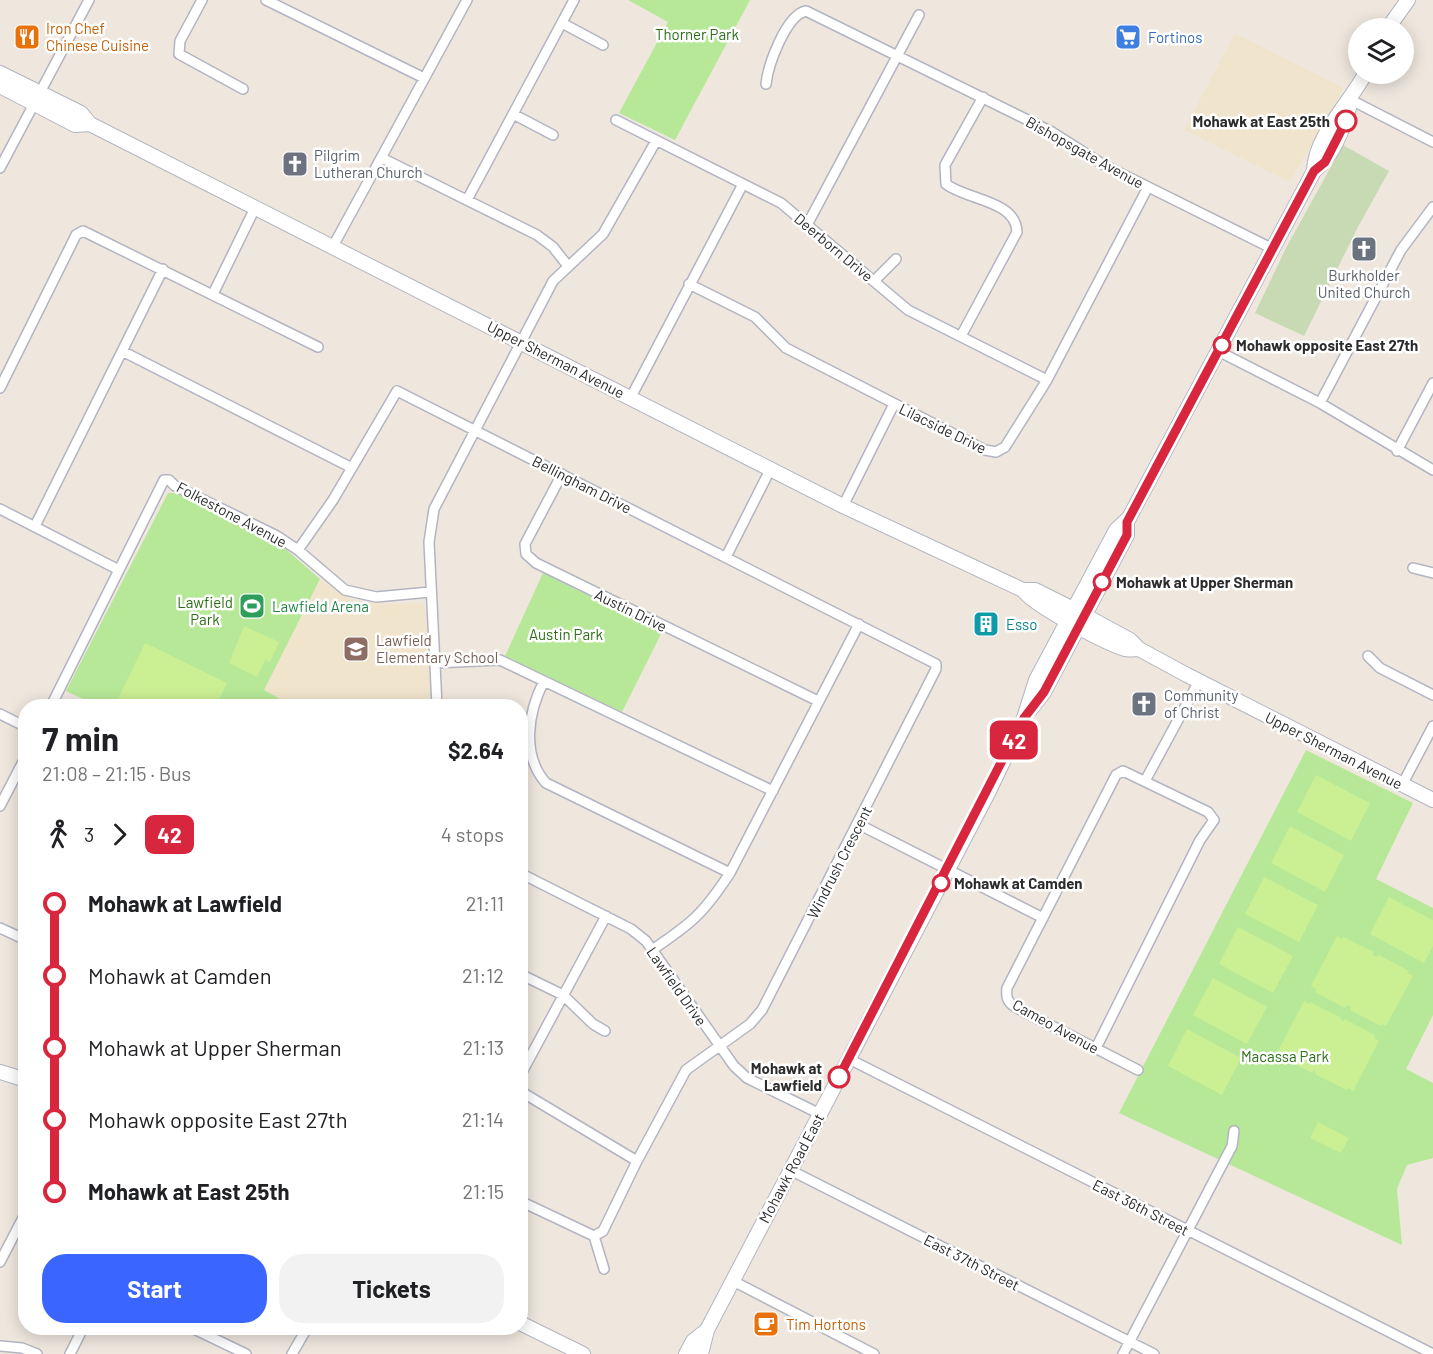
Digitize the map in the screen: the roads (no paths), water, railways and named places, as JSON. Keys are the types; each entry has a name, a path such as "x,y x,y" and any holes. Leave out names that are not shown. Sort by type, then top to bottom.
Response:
{"main road":[{"path":"1392,18 1395,0"},
{"path":"1396,18 1408,0"},
{"name":"Upper Sherman Avenue","path":"0,73 36,98"},
{"name":"Mohawk Road East","path":"701,1354 707,1330 948,869 1024,718 1036,680 1127,535 1127,522 1314,171 1325,162 1346,121 1351,100 1360,84"},
{"name":"Upper Sherman Avenue","path":"0,86 81,114 90,124 332,248 522,341 843,506 1023,590 1035,590 1076,618 1130,640 1139,649 1199,681 1433,800"},
{"path":"0,1072 18,1078"},
{"path":"528,1327 583,1354"},
{"name":"Mohawk Road East","path":"686,1354 693,1341 707,1330"}],"street":[{"path":"0,168 89,0"},
{"path":"202,0 180,41 178,54 243,89"},
{"path":"266,0 424,78"},
{"path":"332,248 467,0"},
{"path":"467,200 574,0"},
{"name":"Bishopsgate Avenue","path":"766,84 772,58 792,22 800,12 814,13 1052,132 1104,165 1273,249"},
{"path":"807,225 919,15"},
{"path":"562,23 603,45"},
{"path":"961,336 1017,232 1017,224 1006,211 946,184 945,165 983,97"},
{"path":"1351,100 1433,142"},
{"path":"513,114 553,135"},
{"name":"Deerborn Drive","path":"616,120 781,203 908,310 1047,380"},
{"path":"437,699 429,542 434,509 553,281 607,228 656,141"},
{"path":"382,158 537,235 553,247 568,266"},
{"path":"631,397 743,184"},
{"name":"Lilacside Drive","path":"689,284 755,317 786,348 985,450 996,452 1005,447 1047,380 1148,187"},
{"path":"1320,404 1401,250 1433,207"},
{"path":"213,294 255,208"},
{"path":"0,388 79,232 88,232 318,347"},
{"path":"874,281 896,259"},
{"path":"35,526 163,269"},
{"path":"122,351 352,468"},
{"path":"1218,351 1320,404 1433,470"},
{"path":"1397,451 1433,383"},
{"name":"Bellingham Drive","path":"298,550 333,500 397,391 934,662"},
{"path":"843,506 894,404"},
{"path":"726,557 771,468"},
{"name":"Austin Drive","path":"562,474 525,544 526,554 536,564 818,701"},
{"name":"Folkestone Avenue","path":"54,699 164,480 169,480 175,486 277,537 298,550 345,590 376,597 430,592"},
{"path":"0,508 119,570"},
{"path":"1413,568 1433,573"},
{"path":"652,950 696,919 708,907 730,873 859,624"},
{"path":"1368,656 1380,668 1433,694"},
{"path":"434,663 500,660 773,791"},
{"name":"Windrush Crescent","path":"594,1236 603,1231 637,1161 686,1070 717,1045 750,1024 762,1010 936,669 934,662"},
{"path":"544,681 530,715 534,770 546,783 730,873"},
{"path":"1096,1048 1200,840 1210,829 1214,820 1208,812 1145,781 1199,681"},
{"path":"0,714 18,723"},
{"path":"1402,785 1433,726"},
{"path":"0,806 18,771"},
{"name":"Cameo Avenue","path":"1138,1071 1009,1003 1007,988 1116,775 1124,771 1145,781"},
{"path":"858,824 1043,918"},
{"name":"Lawfield Drive","path":"528,877 632,929 652,950 717,1045 747,1078 820,1114"},
{"path":"528,1061 606,916"},
{"path":"0,928 18,936"},
{"path":"528,978 563,995 593,1024 605,1031"},
{"name":"East 36th Street","path":"849,1059 1433,1354"},
{"path":"528,1096 637,1161"},
{"path":"1123,1354 1232,1146 1234,1131"},
{"name":"East 37th Street","path":"790,1170 1154,1354"},
{"path":"528,1205 594,1236 604,1269"},
{"path":"0,1262 18,1227"},
{"path":"733,1281 874,1354"},
{"path":"70,1354 80,1335"},
{"path":"209,1335 246,1354"},
{"path":"292,1354 303,1335"},
{"path":"0,1346 22,1348 37,1354"}],"place":[{"name":"Iron Chef Chinese Cuisine","path":"27,37"},
{"name":"Fortinos","path":"1128,37"},
{"name":"Mohawk at East 25th","path":"1346,121"},
{"name":"Pilgrim Lutheran Church","path":"295,164"},
{"name":"Burkholder United Church","path":"1364,249"},
{"name":"Mohawk opposite East 27th","path":"1222,345"},
{"name":"Mohawk at Upper Sherman","path":"1102,582"},
{"name":"Lawfield Arena","path":"252,606"},
{"name":"Esso","path":"986,624"},
{"name":"Lawfield Elementary School","path":"356,649"},
{"name":"Community of Christ","path":"1144,704"},
{"name":"Mohawk at Camden","path":"941,883"},
{"name":"Mohawk at Lawfield","path":"839,1077"},
{"name":"Tim Hortons","path":"766,1324"}],"park label":[{"name":"Thorner Park","path":"697,34"},
{"name":"Lawfield Park","path":"205,610"},
{"name":"Austin Park","path":"566,634"},
{"name":"Macassa Park","path":"1285,1056"}]}
